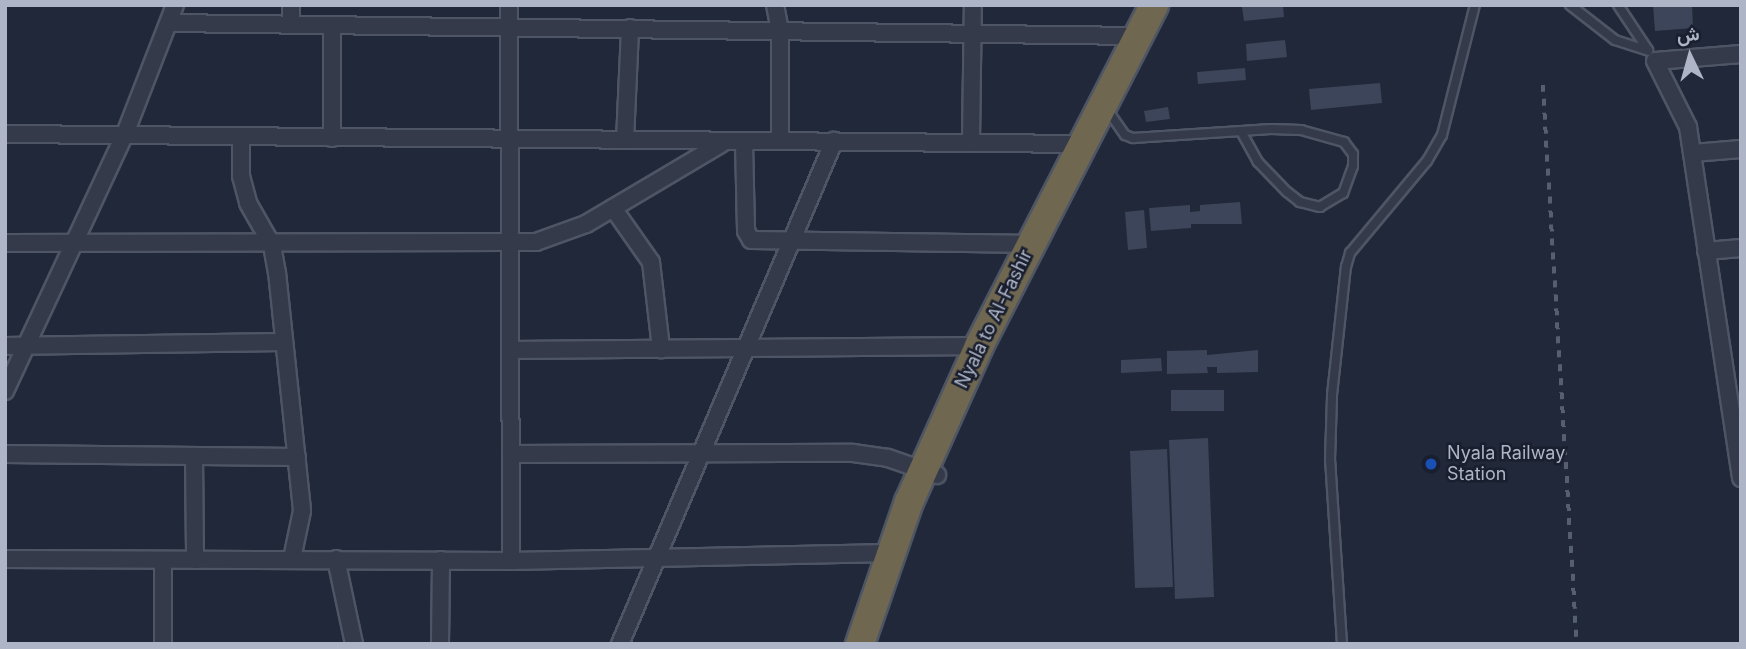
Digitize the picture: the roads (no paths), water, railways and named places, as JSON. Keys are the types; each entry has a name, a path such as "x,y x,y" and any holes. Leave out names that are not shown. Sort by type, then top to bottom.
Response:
{"highway":[{"name":"Nyala to Al-Fashir","path":"1107,110 1138,36 1160,10"},
{"name":"Nyala to Al-Fashir","path":"860,644 889,553 1090,144 1160,10"},
{"name":"Nyala to Al-Fashir","path":"876,644 930,472 979,346 1031,244 1090,144"}],"street":[{"path":"5,391 125,134 175,5"},
{"path":"291,5 291,25"},
{"path":"509,5 507,139 512,561"},
{"path":"775,5 780,31 780,141"},
{"path":"971,140 973,5"},
{"path":"169,23 972,31 1138,36"},
{"path":"332,25 332,138"},
{"path":"625,140 630,28"},
{"path":"1740,469 1733,356 1706,251 1693,153 1681,106 1652,56 1741,54"},
{"path":"5,134 723,142 971,140 1090,144"},
{"path":"242,138 241,176 248,203 272,245 302,511 292,559"},
{"path":"621,644 743,348 834,141"},
{"path":"5,243 272,245 510,242 559,237 723,142"},
{"path":"744,142 746,231 751,240 791,244 1031,244"},
{"path":"1693,153 1741,149"},
{"path":"613,208 652,262 661,349"},
{"path":"1706,251 1741,248"},
{"path":"5,345 283,342"},
{"path":"511,351 979,346"},
{"path":"511,454 853,453 930,472"},
{"path":"5,454 297,457"},
{"path":"194,456 195,560"},
{"path":"5,559 512,561 889,553"},
{"path":"336,559 354,644"},
{"path":"163,560 163,644"},
{"path":"440,560 440,644"}],"lane":[{"path":"1342,644 1330,460 1332,395 1346,267 1350,253 1427,161 1442,135 1475,5"},
{"path":"1570,5 1615,40 1652,56"},
{"path":"1618,5 1652,56"},
{"path":"1107,110 1125,135 1133,138 1241,131 1301,131 1344,142 1353,154 1353,166 1343,193 1320,207 1300,202 1258,162 1241,131"}],"railway":[{"path":"1543,85 1577,644"}],"place":[{"name":"Nyala Railway Station","path":"1431,464"}]}
